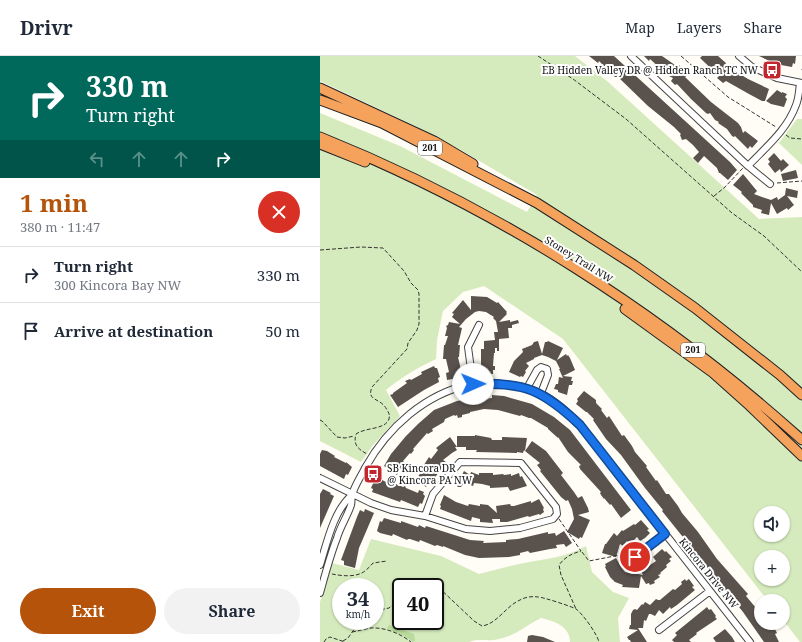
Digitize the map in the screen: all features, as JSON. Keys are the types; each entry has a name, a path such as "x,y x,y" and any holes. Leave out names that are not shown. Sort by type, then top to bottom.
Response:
{"highway":[{"path":"320,88 434,141 537,203"},
{"name":"201","path":"320,100 382,123 537,203 634,265 683,299 780,375 802,395"},
{"name":"Stoney Trail NW","path":"320,137 424,183 577,269 669,331 802,440"},
{"path":"320,144 350,157 424,183"},
{"path":"577,269 597,288 712,372 802,456"},
{"path":"780,375 796,383 802,388"}],"street":[{"path":"631,56 748,166 770,184"},
{"path":"739,56 752,67 777,78 801,83 797,104 788,123 748,166"},
{"path":"473,384 468,346 479,325"},
{"path":"527,388 537,370 541,367 547,369 548,375 541,393"},
{"name":"Kincora Drive NW","path":"320,565 331,532 344,502 352,495 366,468 382,443 409,414 426,401 446,391 473,384 491,383 516,385 541,393 565,410 580,425 750,642"},
{"path":"320,478 352,495 391,510 425,516 466,529 490,531 520,528 554,519 557,514 556,506 521,463 460,462 433,494 425,516"},
{"name":"Kincora Drive NW","path":"320,593 336,539 351,505 352,495"},
{"path":"635,557 665,534"},
{"path":"658,630 710,591"}],"path":[{"path":"538,56 573,79 626,119 732,214 764,236 802,272"},
{"path":"681,56 728,97 782,131 790,138 802,139"},
{"path":"713,196 724,188 743,168 748,166"},
{"path":"770,184 802,182"},
{"path":"320,250 361,247 383,248 404,271 420,294 419,324 417,330 408,343 408,349 372,387 370,392 371,397 381,401 384,404 389,412 389,420 382,427 363,430 355,436 345,438 337,437 320,420"},
{"path":"355,436 354,441 358,448 367,455"},
{"path":"557,514 562,524 589,561 625,554 635,557"},
{"path":"581,551 572,553 559,565 561,575 576,609 595,632 599,642"},
{"path":"332,574 340,576 361,574 373,563 387,561"},
{"path":"444,593 474,621 482,626 492,622 516,602 530,597 539,597 568,605 576,609"},
{"path":"324,642 330,637 344,642 352,632 372,628 391,631 411,642"}],"green space":[{"path":"320,56 575,56 607,81 759,219 802,217 802,642 800,642 790,629 790,594 763,594 756,586 790,586 790,550 754,550 754,583 563,339 484,286 463,292 443,311 437,340 436,359 410,373 386,390 400,416 373,445 361,462 320,441 320,113 400,146 527,212 537,195 461,150 413,125 320,81"},
{"path":"797,119 802,119 802,165 779,143"},
{"path":"371,539 441,556 479,574 512,565 564,555 586,546 592,572 613,592 629,598 618,618 620,642 570,642 569,636 564,628 556,623 541,618 505,638 495,640 476,640 469,642 320,642 320,602 332,563 359,570"},
{"path":"389,625 392,626 392,630 403,630 414,634 415,641 413,642 387,628"}],"building":[{"path":"589,56 614,56 737,170 728,180 719,173 717,168 704,156 698,163 693,158 699,152 693,145 686,139 682,140 681,134 674,127 648,106 618,77 615,77 599,61 598,63"},
{"path":"644,56 662,56 675,65 679,65 688,74 685,77 711,102 738,123 743,133 745,131 758,141 752,148 750,146 748,149 735,136 732,136 727,129 718,123 719,122 715,120 710,113 706,113 677,84 675,85 671,81 673,78 650,59 649,61"},
{"path":"702,56 718,56 726,63 725,65 748,79 769,89 765,101 762,101 726,81 723,83 717,78 719,76 700,58"},
{"path":"759,56 796,56 795,64 793,63 792,67 781,65 780,68 775,66 776,64"},
{"path":"777,90 787,94 785,97 787,99 784,107 771,104 766,101"},
{"path":"774,153 781,161 783,159 789,165 781,172 780,169 775,173 768,164 770,162 768,159"},
{"path":"796,170 798,178 783,181 781,174"},
{"path":"743,174 757,191 754,194 771,200 777,197 778,200 785,195 786,188 798,191 797,198 787,196 794,205 788,210 787,208 777,214 771,203 769,215 761,213 762,210 753,207 753,205 741,193 742,192 733,185"},
{"path":"471,296 487,297 497,303 498,302 507,312 507,314 499,322 518,320 519,323 512,325 512,328 508,328 509,338 499,339 499,351 495,348 494,353 493,366 495,366 495,370 493,370 493,374 485,374 484,372 481,372 481,349 484,349 484,341 495,340 494,332 498,332 496,321 493,318 494,317 486,312 479,311 475,312 466,319 459,327 462,328 458,345 460,345 458,357 462,374 457,375 458,378 447,380 446,373 449,372 446,359 443,359 444,345 448,336 445,336 446,326 449,322 460,324 452,317 454,314 452,313 463,300 471,310"},
{"path":"538,341 542,354 545,342 548,341 563,348 557,360 566,354 570,358 575,370 563,376 572,377 571,381 573,381 572,385 569,385 567,395 554,389 556,384 558,384 559,377 563,378 556,361 548,357 542,355 526,363 529,366 523,377 509,372 514,361 523,352 522,349"},
{"path":"434,366 437,368 440,377 438,378 439,382 398,407 390,395 407,383 405,381 411,380 422,374 421,372"},
{"path":"584,391 596,400 596,403 602,409 601,410 607,418 609,416 622,436 624,435 666,494 669,494 717,559 748,594 746,596 754,606 754,628 662,511 663,510 621,455 606,439 593,420 594,419 576,404 578,401 577,399"},
{"path":"492,395 504,396 532,404 554,417 570,430 631,510 621,518 611,504 610,505 604,499 600,493 601,492 580,469 579,466 581,465 568,452 558,437 548,428 531,418 498,410 484,409 470,412 462,415 462,417 458,418 457,415 454,415 445,419 444,422 432,429 433,431 428,434 427,433 413,449 414,450 411,454 410,453 403,461 404,462 397,475 384,466 391,454 406,436 434,410 457,401 484,396 484,399 492,398"},
{"path":"475,435 491,438 492,440 502,440 502,437 527,438 525,451 524,450 523,453 476,452 477,450 466,450 466,447 457,447 457,436"},
{"path":"450,437 457,447 455,447 457,450 443,460 446,462 429,486 427,485 426,487 416,480 421,472 420,471 429,457 431,459 438,450 436,448"},
{"path":"532,441 546,451 563,473 561,475 578,498 582,496 589,512 578,515 590,520 582,538 580,537 579,539 567,532 574,519 568,500 566,501 561,497 540,471 541,470 537,465 540,463 525,451"},
{"path":"322,450 327,451 335,456 334,457 346,462 352,467 344,479 320,466 320,454"},
{"path":"464,471 470,475 471,472 479,475 479,473 493,473 493,475 511,474 511,476 519,473 520,477 522,476 527,486 510,491 508,487 490,488 490,486 474,483 473,486 464,483 461,487 458,487 454,483"},
{"path":"376,477 392,485 394,483 403,487 405,486 406,488 418,493 419,490 424,492 423,494 425,496 422,504 420,503 418,507 401,500 400,502 372,492 373,489 371,488"},
{"path":"323,489 334,496 320,528 320,494"},
{"path":"444,495 456,502 468,506 469,504 480,506 480,504 488,505 497,513 496,506 510,504 511,506 514,506 531,501 531,503 539,499 544,508 544,512 540,515 528,516 507,522 500,522 500,519 492,519 493,523 480,522 480,519 472,517 471,521 440,509"},
{"path":"365,509 374,513 359,548 355,568 344,565 344,561 341,560 360,510 364,512"},
{"path":"384,518 401,523 401,521 418,527 419,525 425,528 426,526 470,540 484,541 483,543 506,542 506,540 518,539 548,532 548,534 555,533 556,536 564,531 572,543 566,547 564,544 556,545 557,548 530,553 528,551 520,553 520,555 509,557 479,558 465,555 443,546 435,546 420,540 419,542 410,539 407,540 393,534 392,536 380,533 377,531 380,521 382,522"},
{"path":"641,520 649,529 647,530 650,533 645,538 640,541 637,537 630,544 627,541 623,546 620,544 616,557 602,553 605,544 614,533 617,536 622,530 623,531 634,524 635,525"},
{"path":"662,549 672,557 669,559 671,561 666,565 667,567 660,573 661,574 658,575 660,577 654,581 655,583 650,585 649,583 646,584 641,576 639,588 622,587 623,585 615,582 610,577 605,567 605,564 616,558 625,572 643,575 641,571 656,561 653,557"},
{"path":"685,579 686,581 689,579 695,590 677,605 671,609 670,607 663,614 659,610 655,616 649,614 646,621 644,620 643,628 638,628 647,642 631,642 627,637 638,630 629,629 633,610 637,610 645,602 650,605 656,599 660,600 673,589 675,590"},
{"path":"707,607 709,610 711,609 717,619 696,633 697,634 689,640 691,642 674,642 672,640 677,635 675,633"},
{"path":"725,629 735,642 716,642 713,638"},
{"path":"756,630 776,630 777,633 775,634 779,642 764,642"},
{"path":"532,635 543,637 555,642 527,642 528,636"}],"place":[{"name":"EB Hidden Valley DR @ Hidden Ranch TC NW","path":"772,70"},
{"name":"SB Kincora DR @ Kincora PA NW","path":"373,474"}],"route":[{"path":"473,384 491,383 516,385 541,393 565,410 580,425 665,534 635,557"}]}
